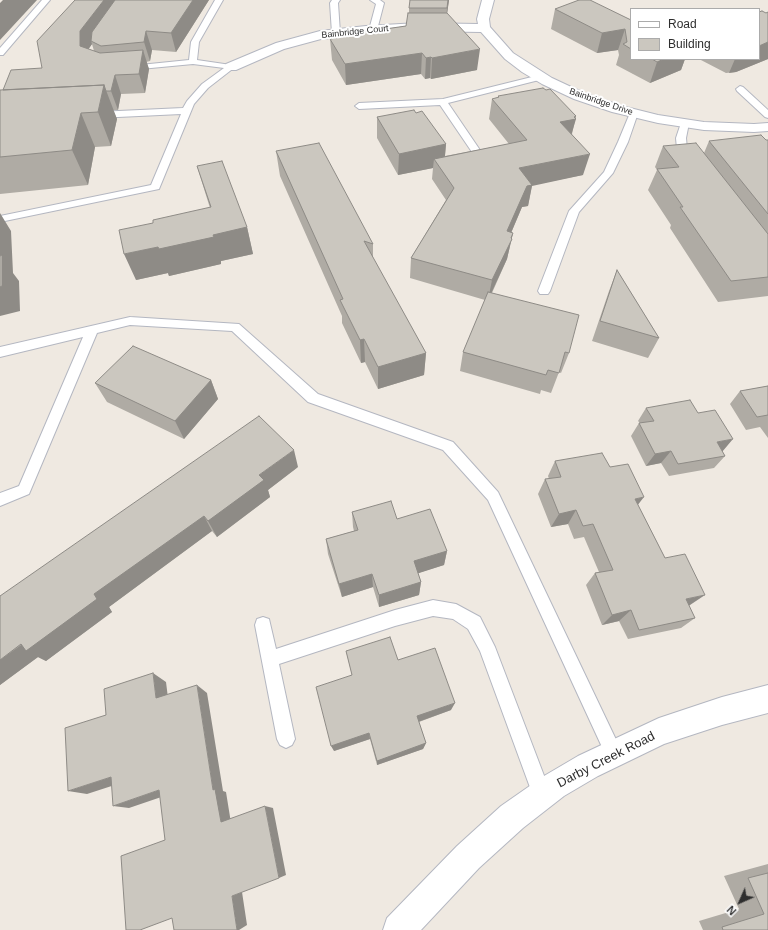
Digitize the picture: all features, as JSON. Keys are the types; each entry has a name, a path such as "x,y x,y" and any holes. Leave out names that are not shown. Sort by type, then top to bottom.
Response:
{"street":[{"path":"484,28 482,19 488,0"},
{"name":"Bainbridge Court","path":"231,67 286,44 336,33 418,27 484,28"},
{"name":"Bainbridge Drive","path":"484,28 509,56 540,77 579,96 658,119 704,126 754,128 768,127"},
{"name":"Darby Creek Road","path":"399,930 468,857 512,817 542,794 588,766 659,732 722,711 768,699"}],"lane":[{"path":"0,53 46,0"},
{"path":"193,62 195,42 219,0"},
{"path":"336,0 334,3 336,33"},
{"path":"373,30 380,3 374,0"},
{"path":"120,68 193,62 231,67"},
{"path":"0,219 155,187 190,103 205,86 231,67"},
{"path":"359,106 443,102 540,77"},
{"path":"740,89 768,115"},
{"path":"443,102 479,156"},
{"path":"86,116 186,111"},
{"path":"544,291 574,211 608,173 623,142 634,113"},
{"path":"685,123 681,138 682,149 695,168"},
{"path":"0,352 130,321 234,327 313,398 448,446 493,496 614,754"},
{"path":"0,500 24,490 92,330"},
{"path":"270,658 395,618 433,608 456,612 474,623 487,647 542,794"},
{"path":"263,625 286,739"}],"building":[{"path":"75,0 104,0 80,31 80,46 100,53 143,50 139,74 115,75 111,91 106,91 104,85 3,90 11,70 42,68 37,41"},
{"path":"115,0 193,0 171,33 146,31 144,42 101,46 91,41 92,32"},
{"path":"410,0 448,0 447,8 409,8"},
{"path":"579,0 590,0 630,20 630,48 623,44 627,42 625,29 602,33 555,9"},
{"path":"760,12 768,12 768,42 760,46"},
{"path":"408,13 447,13 480,49 432,58 426,58 422,53 345,64 330,39 337,38 336,36 406,26"},
{"path":"104,85 98,112 81,113 72,150 0,157 0,90"},
{"path":"543,88 546,90 550,89 576,116 574,117 576,119 560,122 590,154 519,168 532,185 527,186 507,231 513,233 512,239 492,280 411,258 454,188 434,159 527,140 492,99 499,97 498,96"},
{"path":"414,110 416,113 422,111 446,144 399,154 377,117"},
{"path":"761,135 768,140 768,214 709,141"},
{"path":"319,143 373,244 364,241 426,353 378,367 364,339 360,340 340,300 343,299 276,151"},
{"path":"696,143 768,234 768,277 731,281 680,207 683,207 657,169 679,167 663,146"},
{"path":"222,161 247,227 213,235 214,237 159,249 158,247 124,254 119,230 153,223 153,220 211,207 197,166"},
{"path":"2,255 2,286 0,287 0,256"},
{"path":"617,270 659,338 600,321"},
{"path":"488,292 579,315 569,353 565,352 559,373 548,370 546,375 463,352"},
{"path":"133,346 211,380 175,421 95,383"},
{"path":"768,386 768,415 757,417 740,391"},
{"path":"690,400 698,413 715,410 733,439 717,442 725,456 678,464 671,451 655,454 639,423 654,421 646,408"},
{"path":"259,416 294,450 259,475 264,480 208,521 204,516 94,594 97,599 26,651 21,644 0,660 0,596"},
{"path":"602,453 610,467 628,464 644,497 635,499 665,558 685,554 705,595 686,599 695,618 639,630 631,610 612,615 595,573 613,570 593,524 583,526 576,510 559,514 545,479 561,477 555,461"},
{"path":"391,501 397,519 430,509 447,551 414,561 421,582 379,595 372,574 339,584 326,539 358,530 352,512"},
{"path":"390,637 398,660 435,648 455,703 417,716 426,743 377,761 369,733 331,746 316,687 352,675 346,651"},
{"path":"153,673 156,698 197,685 213,790 215,789 221,822 265,806 279,878 232,896 237,930 174,930 172,918 140,930 126,930 121,856 165,840 159,790 113,806 111,777 68,791 65,728 106,715 104,689"},
{"path":"768,873 768,930 723,930 722,927 764,914 748,878"}]}
